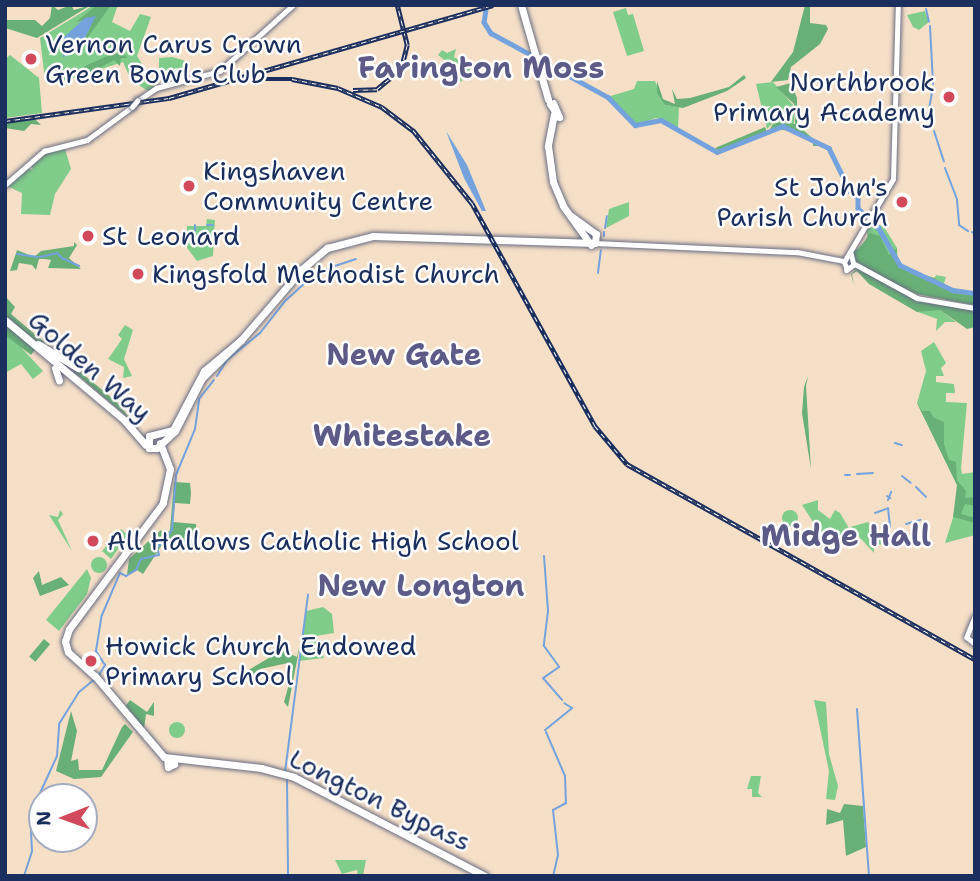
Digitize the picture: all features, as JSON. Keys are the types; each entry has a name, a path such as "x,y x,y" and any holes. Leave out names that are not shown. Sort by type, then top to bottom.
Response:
{"highway":[{"path":"521,5 556,114 551,124 551,174 571,216 588,233 594,244"},
{"path":"562,243 588,233"},
{"name":"Golden Way","path":"5,319 95,395 146,445 173,430 188,395 209,368 241,340 302,269 327,248 361,237 400,235 411,238 594,244"},
{"path":"405,246 411,238"},
{"name":"Golden Way","path":"5,319 156,441"},
{"path":"23,334 78,368"},
{"path":"33,345 62,378"},
{"path":"156,441 170,470 163,503 64,640 66,653 90,675 140,735 169,761"},
{"name":"Longton Bypass","path":"169,761 281,773 369,814 483,876"},
{"name":"Longton Bypass","path":"169,761 282,776 381,822"}],"main road":[{"path":"5,185 44,151 87,141 156,88 209,74 293,5"},
{"path":"849,263 851,253 893,179 896,149 898,5"},
{"path":"588,233 621,242"},
{"path":"594,244 621,242 804,253 849,263 917,298 975,308"},
{"path":"975,617 967,637 975,644"}],"green space":[{"path":"52,5 58,10 71,5 74,10 91,5 37,38 5,28 5,20 35,20 42,26 50,18"},
{"path":"94,5 118,5 112,22 130,31 140,14 151,17 137,56 156,86 148,91 131,80 123,62 56,84 45,80 40,38"},
{"path":"97,5 111,5 78,51 91,26 89,19 76,22"},
{"path":"805,5 810,7 810,23 826,25 828,29 820,44 791,67 788,80 771,82 793,52"},
{"path":"626,8 628,15 633,14 644,51 627,56 613,12"},
{"path":"925,11 929,22 919,30 913,27 907,15"},
{"path":"456,49 454,57 471,68 461,82 443,67 447,62 438,55 442,50 447,53"},
{"path":"119,51 128,58 121,58 120,66 114,60 83,77 85,70 67,74"},
{"path":"10,55 39,78 42,113 5,118 5,59"},
{"path":"172,57 186,61 188,75 166,78 159,72 159,58"},
{"path":"744,75 746,78 727,91 683,108 665,105 657,93 657,81 663,99 675,104 672,89 677,99 690,98 729,87"},
{"path":"637,81 655,81 665,105 679,107 678,128 656,118 637,125 607,97 634,89"},
{"path":"773,82 794,106 794,125 774,122 767,129 756,84"},
{"path":"791,83 797,98 797,125 822,146 813,146 813,141 793,131 770,129 774,122 795,124 794,104 776,87"},
{"path":"35,119 41,125 31,124 24,131 5,128 5,123"},
{"path":"765,127 767,132 749,141 719,151 715,148"},
{"path":"57,148 65,149 71,169 55,194 50,215 21,214 22,193 5,185 24,167 33,170 29,163"},
{"path":"629,202 629,216 606,228 609,209"},
{"path":"207,219 215,220 213,256 197,261 187,248 187,226 206,226"},
{"path":"871,221 884,227 897,248 898,263 934,280 936,275 946,277 944,283 951,289 975,292 975,305 917,294 856,265 852,253 868,239 866,228"},
{"path":"870,233 880,236 889,255 897,248 896,259 903,269 935,278 948,291 975,296 975,305 917,294 857,265 852,251 859,249"},
{"path":"74,242 77,245 69,258 81,269 48,268 51,260 39,259 36,270 32,265 19,263 17,270 10,271 17,250 34,257 41,251 74,246"},
{"path":"857,269 924,302 975,309 975,327 967,329 940,310 917,312 869,284 857,271 852,274 854,286 851,274"},
{"path":"5,296 15,307 11,314 44,342 41,345 5,316"},
{"path":"931,308 940,310 956,322 945,322 936,331 937,319 918,312"},
{"path":"5,322 35,350 31,355 5,335"},
{"path":"125,325 133,330 124,359 132,376 123,378 124,367 108,359 122,339 118,335"},
{"path":"5,330 43,371 33,379 21,364 5,373"},
{"path":"934,342 946,363 941,368 944,376 936,376 936,382 954,384 955,393 946,393 946,402 967,403 961,468 962,474 975,472 975,535 945,543 957,505 957,485 917,403 926,371 921,351"},
{"path":"79,371 117,402 131,420 74,372"},
{"path":"808,376 806,386 811,469 802,413 804,387"},
{"path":"917,403 922,411 930,411 933,417 944,422 944,444 949,460 956,462 957,480 966,491 965,498 975,497 975,506 965,504 961,514 975,518 975,523 953,517 957,485"},
{"path":"174,482 190,483 191,493 190,504 175,503 173,522 196,524 197,544 194,549 162,545 143,574 137,570 127,575 129,559 161,530 165,536 170,530"},
{"path":"818,500 818,510 830,519 835,510 840,513 850,530 830,548 802,505"},
{"path":"60,510 63,514 58,520 72,551 49,515 58,517"},
{"path":"790,510 798,518 790,526 782,518"},
{"path":"868,522 883,539 884,545 874,544 874,553 850,527"},
{"path":"121,529 128,535 111,559 102,551"},
{"path":"96,557 102,557 107,565 105,571 96,573 91,568 91,562"},
{"path":"87,569 91,578 87,594 59,631 46,620"},
{"path":"39,571 42,585 61,577 69,585 40,596 33,578"},
{"path":"323,607 332,614 334,633 316,636 324,658 299,661 306,611"},
{"path":"302,635 288,707 284,702 292,673 288,663 260,669 253,678 237,677 282,650 297,657"},
{"path":"44,639 50,644 35,662 29,657"},
{"path":"130,700 147,712 154,702 154,716 146,714 144,729 124,708"},
{"path":"814,700 826,702 829,754 838,786 835,800 826,799 829,771"},
{"path":"71,711 77,731 71,761 78,759 79,770 102,770 122,727 125,724 133,732 101,777 74,779 56,771"},
{"path":"174,722 180,722 185,730 183,736 174,738 169,733 169,727"},
{"path":"751,776 761,776 758,793 762,797 752,797 752,789 747,789"},
{"path":"844,804 863,806 866,847 846,856 843,820 826,825 827,809 840,813"},
{"path":"335,860 366,860 363,876 358,876 357,870 342,874"}],"water":[{"path":"96,16 78,51 63,57 63,38 85,18"},
{"path":"446,131 467,165 486,211 482,211 464,178"}],"waterway":[{"path":"926,9 929,22"},
{"path":"486,10 484,22 491,33 608,97 635,125 661,120 717,152 783,126 829,148 850,191 858,197 858,208 878,227 900,265 953,290 975,293"},
{"path":"930,26 933,84"},
{"path":"928,115 933,87"},
{"path":"929,116 932,126"},
{"path":"934,131 944,161"},
{"path":"945,168 957,200 959,225 968,231"},
{"path":"605,228 607,216"},
{"path":"195,225 195,239"},
{"path":"207,225 213,225"},
{"path":"598,273 601,250"},
{"path":"40,257 57,253 61,257"},
{"path":"17,254 38,257"},
{"path":"62,258 79,266"},
{"path":"217,376 227,360 260,333 284,302 317,272 356,259"},
{"path":"99,675 105,665 96,651 102,615 120,573 126,576 136,570 141,559 159,555 157,548 172,530 176,475 195,429 199,399 214,380"},
{"path":"895,443 902,445"},
{"path":"857,474 873,473"},
{"path":"845,475 850,475"},
{"path":"902,476 911,483"},
{"path":"916,487 926,497"},
{"path":"888,500 891,492"},
{"path":"888,508 890,527"},
{"path":"875,513 886,509"},
{"path":"906,524 920,520"},
{"path":"544,556 548,611 544,646 559,667 543,678 562,700"},
{"path":"285,772 308,594"},
{"path":"24,876 32,851 30,815 57,756 59,724 79,692 95,679"},
{"path":"545,730 572,708 564,703"},
{"path":"857,709 869,876"},
{"path":"546,732 565,776 566,803 553,810 558,855 553,876"},
{"path":"287,779 288,876"}],"railway":[{"path":"353,90 377,89 401,69 407,45 397,5"},
{"path":"5,121 169,98 493,5"},
{"path":"250,79 292,79 338,88 382,107 413,130 472,203 595,426 627,464 975,659"}],"place":[{"name":"Vernon Carus Crown Green Bowls Club","path":"31,59"},
{"name":"Northbrook Primary Academy","path":"949,97"},
{"name":"Kingshaven Community Centre","path":"189,186"},
{"name":"St John's Parish Church","path":"902,202"},
{"name":"St Leonard","path":"88,236"},
{"name":"Kingsfold Methodist Church","path":"138,274"},
{"name":"All Hallows Catholic High School","path":"93,541"},
{"name":"Howick Church Endowed Primary School","path":"91,661"}],"district":[{"name":"Farington Moss","path":"481,68"},
{"name":"New Gate","path":"404,355"},
{"name":"Whitestake","path":"402,436"},
{"name":"Midge Hall","path":"846,536"},
{"name":"New Longton","path":"421,586"}]}
